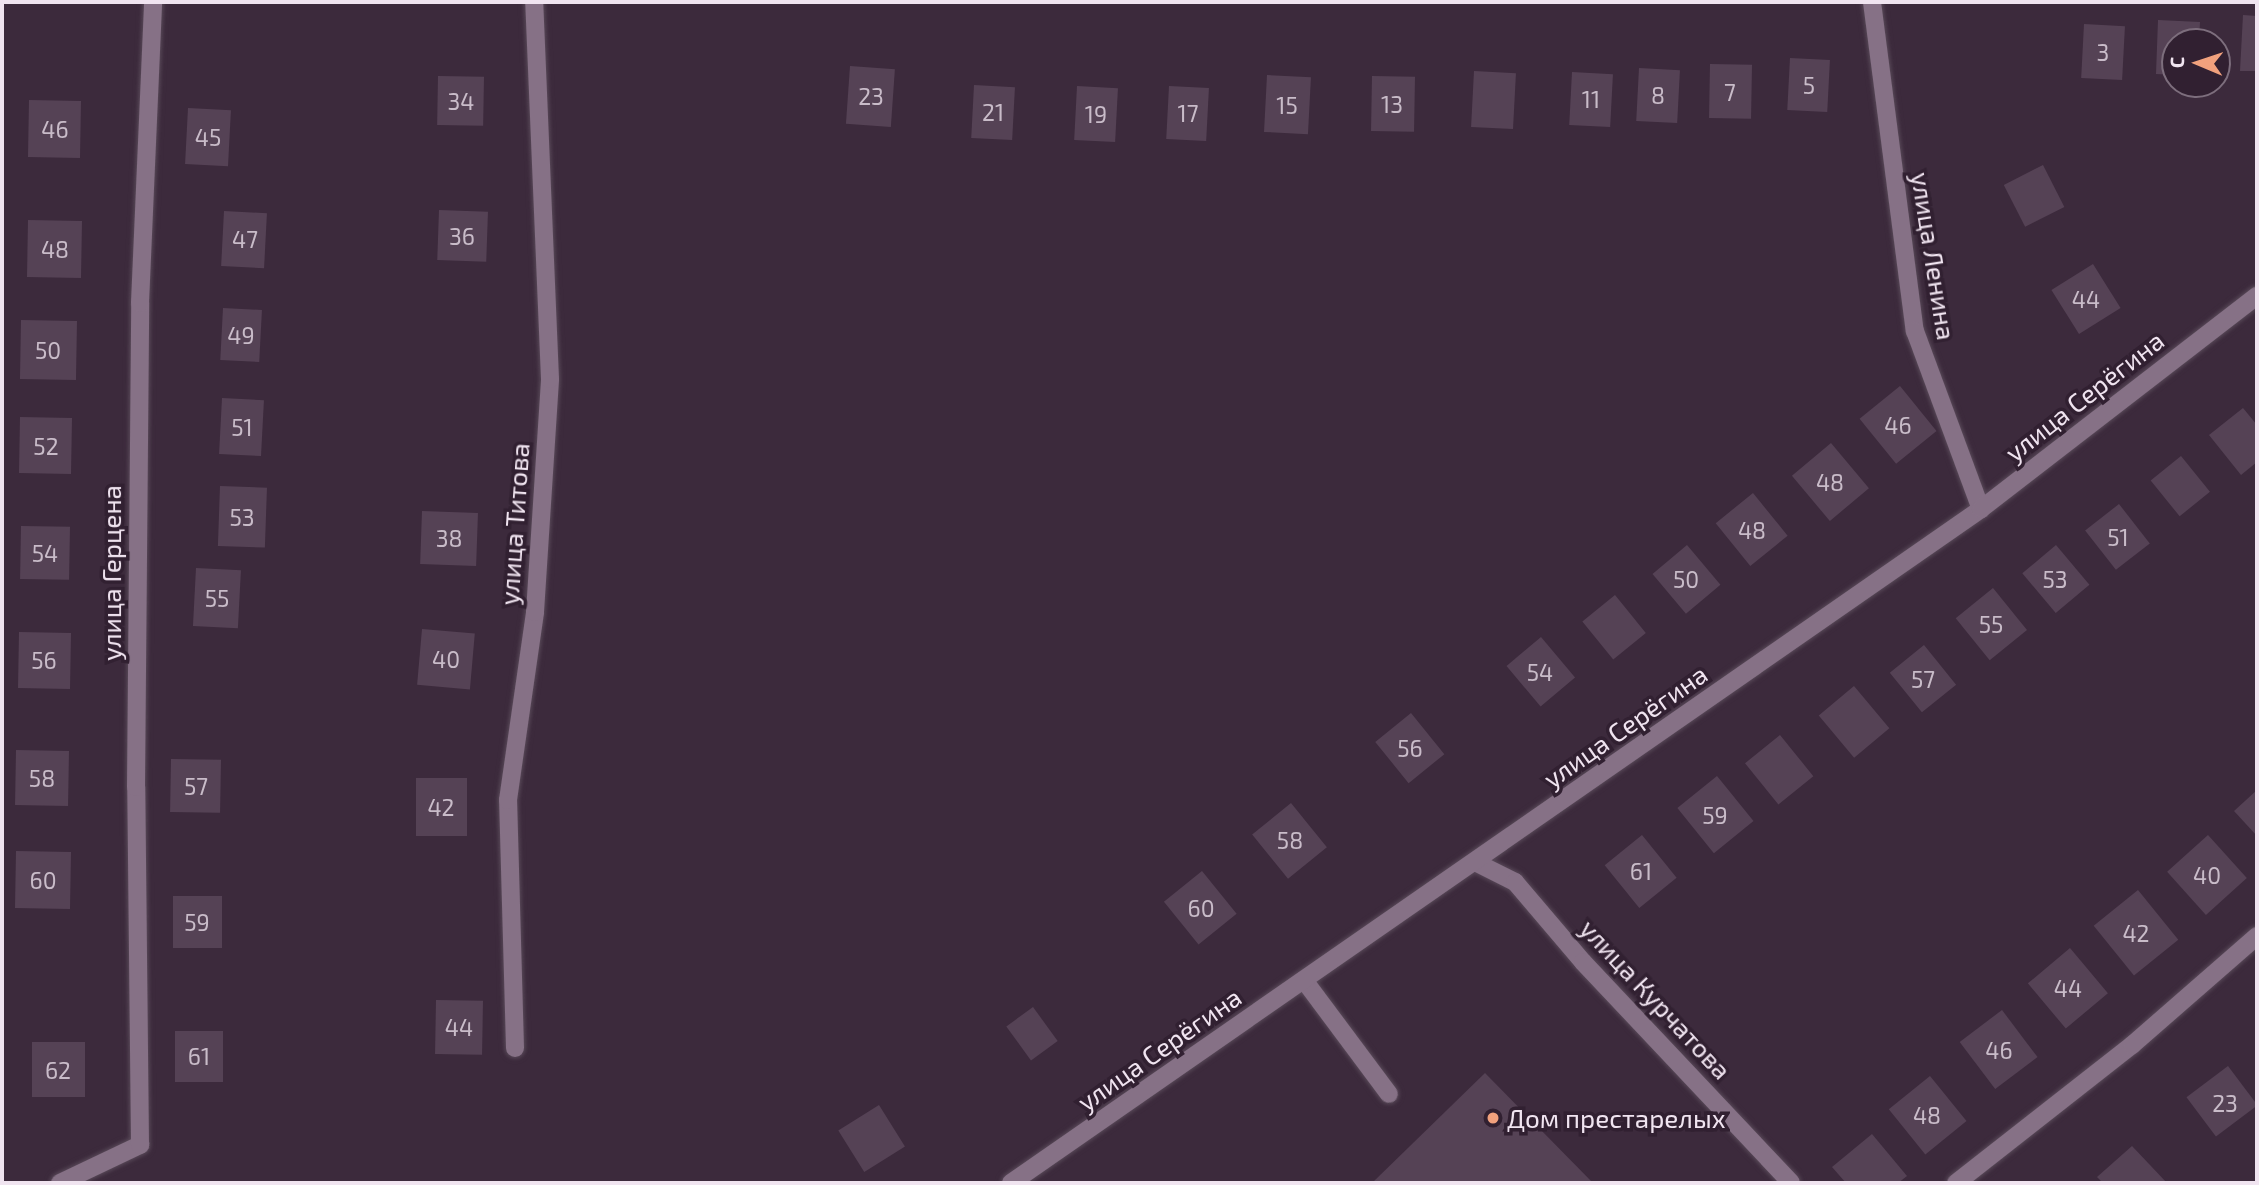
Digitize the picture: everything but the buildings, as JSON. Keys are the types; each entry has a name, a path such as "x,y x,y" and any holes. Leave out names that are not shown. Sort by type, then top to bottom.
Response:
{"street":[{"name":"улица Герцена","path":"60,1183 140,1145 136,1017 140,303 153,2"},
{"name":"улица Титова","path":"515,1048 508,800 535,612 550,379 534,2"},
{"name":"улица Ленина","path":"1872,2 1915,331 1981,509"},
{"name":"улица Серёгина","path":"1011,1183 1981,509 2257,296"},
{"name":"улица Курчатова","path":"1475,862 1515,881 1583,962 1791,1183"},
{"path":"1956,1183 2132,1045 2257,936"},
{"path":"1304,980 1389,1094"}],"place":[{"name":"Дом престарелых","path":"1493,1118"}]}
